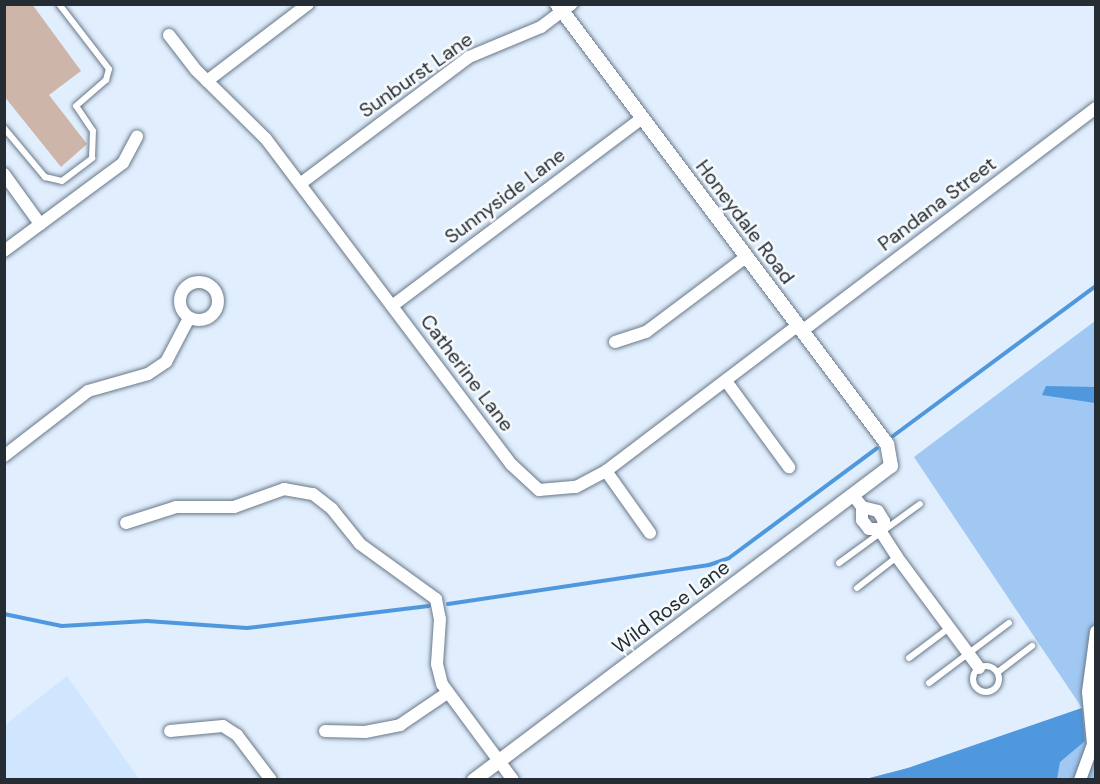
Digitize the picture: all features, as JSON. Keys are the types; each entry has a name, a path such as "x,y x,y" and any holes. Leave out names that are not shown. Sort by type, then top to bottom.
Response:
{"street":[{"path":"207,81 308,4"},
{"name":"Honeydale Road","path":"564,7 642,118 887,444 891,466"},
{"name":"Sunburst Lane","path":"300,184 469,57 541,27 564,7"},
{"name":"Catherine Lane","path":"169,35 207,81 255,126 529,485 539,490 564,490 606,471 800,328"},
{"name":"Pandana Street","path":"800,328 1095,108"},
{"name":"Sunnyside Lane","path":"392,306 642,118"},
{"path":"4,251 123,163 137,137"},
{"path":"4,174 40,224"},
{"path":"615,342 646,332 746,257"},
{"path":"4,456 88,391 148,374 166,362 189,318"},
{"path":"726,381 789,467"},
{"name":"Wild Rose Lane","path":"474,780 891,466"},
{"path":"606,471 650,533"},
{"path":"126,523 176,507 234,507 284,489 313,494 332,509 360,544 436,598 440,619 437,663 447,693 513,780"},
{"path":"853,495 862,507 862,520 869,529 881,531 897,557 979,668"},
{"path":"1080,780 1093,744 1088,692 1095,632"},
{"path":"325,731 365,732 400,725 447,693"},
{"path":"170,731 223,726 237,735 271,780"}],"lane":[{"path":"4,128 45,177 62,181 92,158 93,131 76,106 106,80 109,69 59,4"},
{"path":"839,563 920,504"},
{"path":"857,588 897,557"},
{"path":"929,683 1009,623"},
{"path":"909,658 950,628"},
{"path":"998,672 1032,646"},
{"path":"992,666 998,672 998,686 983,691 973,679 979,668 992,666"}],"shaded area":[{"path":"1095,321 1095,779 862,780 908,768 1082,708 914,457"},
{"path":"67,676 139,779 5,779 5,725"}],"water":[{"path":"1046,386 1095,387 1095,403 1042,395"},
{"path":"1082,708 1085,741 1060,762 1057,779 862,780 908,768"}],"building":[{"path":"4,4 32,4 81,71 49,95 87,144 61,167 4,96"}],"waterway":[{"path":"893,436 1096,286"},
{"path":"448,604 709,565 729,558 877,448"},
{"path":"4,614 62,626 147,621 247,628 429,606"}]}
